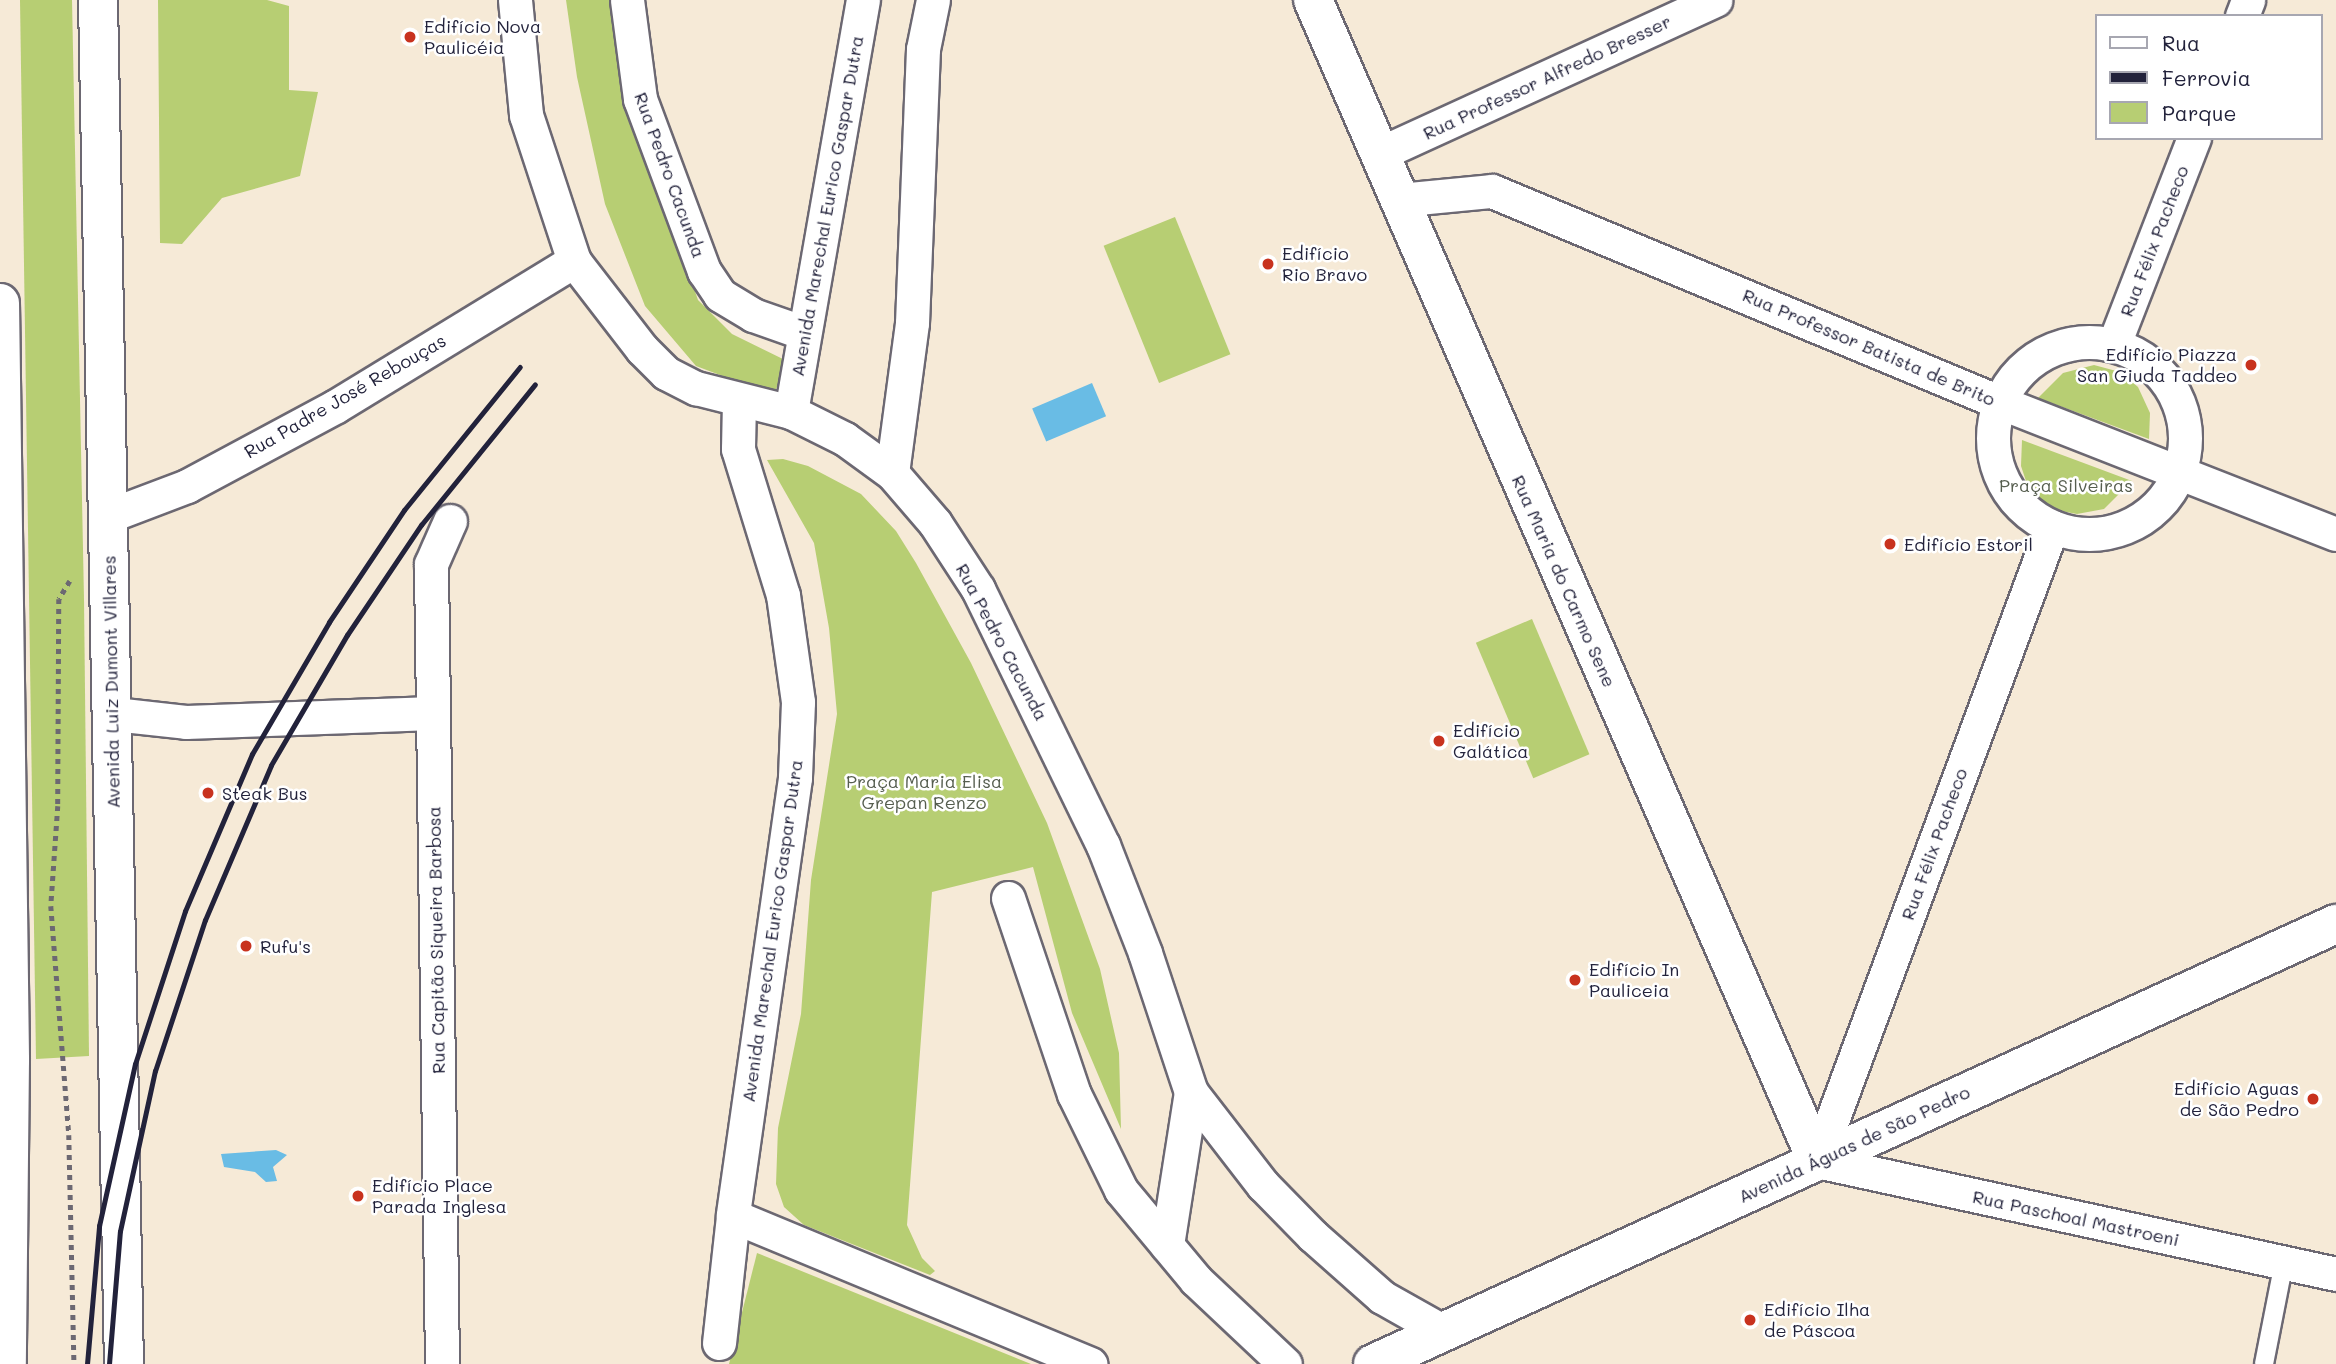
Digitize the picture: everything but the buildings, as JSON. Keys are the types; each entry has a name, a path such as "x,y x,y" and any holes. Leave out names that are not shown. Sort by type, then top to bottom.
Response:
{"main road":[{"name":"Avenida Luiz Dumont Villares","path":"98,0 114,714 115,1054 124,1364"},
{"name":"Rua Maria do Carmo Sene","path":"1313,0 1817,1161"},
{"path":"0,303 10,1060 7,1348 28,1364"},
{"name":"Avenida Águas de São Pedro","path":"1373,1364 2336,924"}],"street":[{"name":"Rua Pedro Cacunda","path":"515,0 526,115 574,261 642,349 666,373 696,388 739,401 792,412 845,439 892,473 935,523 978,589 1042,714 1103,845 1146,953 1191,1093 1263,1185 1313,1236 1382,1297 1441,1331"},
{"name":"Rua Pedro Cacunda","path":"627,0 640,99 704,271 720,295 753,315 804,333"},
{"name":"Avenida Marechal Eurico Gaspar Dutra","path":"792,412 863,0"},
{"path":"892,473 912,323 923,49 933,0"},
{"name":"Rua Professor Alfredo Bresser","path":"1379,154 1715,0"},
{"name":"Rua Félix Pacheco","path":"2114,344 2193,140"},
{"name":"Rua Professor Batista de Brito","path":"1398,200 1492,191 1998,402 2336,534"},
{"name":"Rua Padre José Rebouças","path":"108,516 187,486 324,412 574,261"},
{"path":"2086,341 2114,344 2144,358 2172,389 2182,408 2186,440 2180,472 2164,498 2141,519 2113,531 2082,534 2052,527 2026,512 2006,489 1994,462 1992,432 1998,402 2013,378 2033,359 2058,346 2086,341"},
{"name":"Avenida Marechal Eurico Gaspar Dutra","path":"719,1343 733,1216 796,778 798,702 783,595 738,449 739,401"},
{"name":"Rua Capitão Siqueira Barbosa","path":"442,1364 431,564 450,521"},
{"name":"Rua Félix Pacheco","path":"1817,1161 2052,527"},
{"path":"114,714 186,722 433,713"},
{"path":"1009,898 1074,1094 1121,1190 1196,1280 1284,1364"},
{"name":"Rua Pedro Cacunda","path":"1167,1245 1191,1093"},
{"name":"Rua Paschoal Mastroeni","path":"1817,1161 2336,1274"},
{"path":"733,1216 1091,1364"}],"lane":[{"path":"2264,1364 2284,1262"}],"path":[{"path":"73,575 59,599 58,806 51,906 69,1135 74,1364"}],"green space":[{"path":"20,0 72,0 84,599 89,1056 36,1059"},
{"path":"158,0 267,0 289,6 289,90 318,92 300,176 222,198 182,244 160,243"},
{"path":"566,0 618,0 648,156 698,300 732,334 789,362 773,395 696,366 645,306 605,204 577,77"},
{"path":"1175,217 1230,354 1159,383 1104,246"},
{"name":"Praça Silveiras","path":"2094,365 2120,372 2138,387 2150,413 2149,439 2038,398 2063,373"},
{"name":"Praça Silveiras","path":"2022,440 2132,481 2104,509 2077,514 2056,510 2035,495 2026,481 2021,466"},
{"name":"Praça Maria Elisa Grepan Renzo","path":"783,459 808,466 861,494 896,531 916,563 971,663 1047,823 1100,969 1119,1053 1121,1129 1072,1013 1033,867 932,892 907,1225 922,1258 935,1271 930,1275 804,1225 784,1207 776,1184 778,1128 801,1014 811,880 837,714 829,628 814,543 767,460"},
{"path":"1532,619 1589,754 1533,778 1476,643"},
{"path":"757,1253 1031,1364 729,1364"}],"water":[{"path":"1092,383 1106,416 1046,442 1032,408"},
{"path":"276,1150 287,1155 273,1167 277,1181 266,1182 255,1172 224,1167 221,1154"}],"railway":[{"path":"87,1364 99,1226 135,1064 185,911 252,754 329,622 404,510 520,367"},
{"path":"109,1364 120,1231 155,1071 205,920 271,765 347,635 421,525 535,384"}],"place":[{"name":"Edifício Nova Paulicéia","path":"410,37"},
{"name":"Edifício Rio Bravo","path":"1268,264"},
{"name":"Edifício Piazza San Giuda Taddeo","path":"2251,365"},
{"name":"Edifício Estoril","path":"1890,544"},
{"name":"Edifício Galática","path":"1439,741"},
{"name":"Steak Bus","path":"208,793"},
{"name":"Rufu's","path":"246,946"},
{"name":"Edifício In Pauliceia","path":"1575,980"},
{"name":"Edifício Aguas de São Pedro","path":"2313,1099"},
{"name":"Edifício Place Parada Inglesa","path":"358,1196"},
{"name":"Edifício Ilha de Páscoa","path":"1750,1320"}]}
